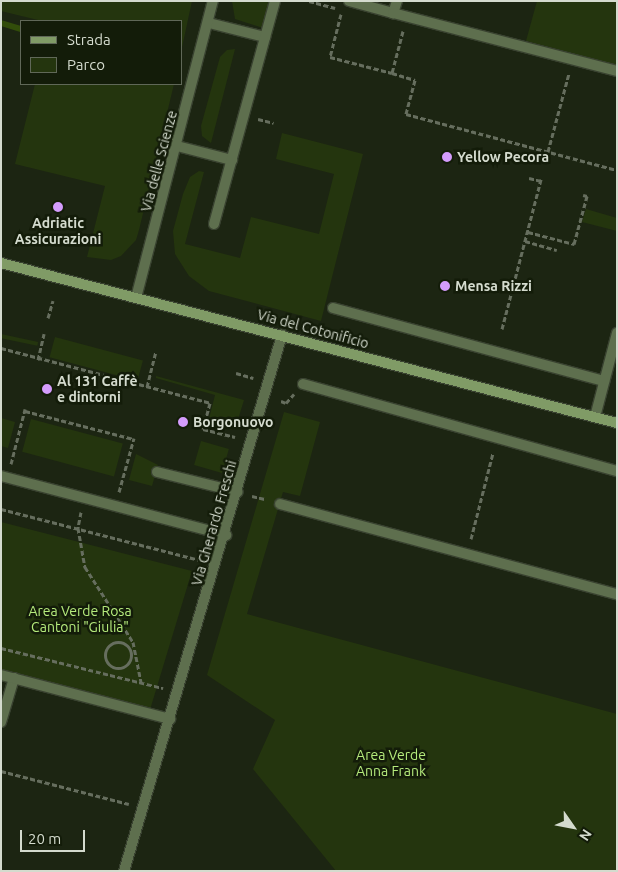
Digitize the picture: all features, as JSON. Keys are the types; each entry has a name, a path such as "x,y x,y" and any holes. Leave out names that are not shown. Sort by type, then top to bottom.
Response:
{"main road":[{"name":"Via del Cotonificio","path":"1,263 617,423"}],"street":[{"name":"Via delle Scienze","path":"136,298 210,23 213,1"},
{"path":"214,224 275,1"},
{"path":"349,1 617,71"},
{"path":"394,13 397,1"},
{"path":"210,23 265,37"},
{"path":"177,146 232,160"},
{"path":"333,308 604,381"},
{"path":"595,417 617,333"},
{"name":"Via Gherardo Freschi","path":"124,871 226,535 282,335"},
{"path":"303,384 617,471"},
{"path":"157,472 238,492"},
{"path":"5,477 226,535"},
{"path":"280,504 617,594"},
{"path":"1,675 170,719"},
{"path":"1,722 14,678"}],"path":[{"path":"310,1 342,10 330,57 414,80 406,114 459,130 617,170"},
{"path":"392,73 403,29 412,31"},
{"path":"546,159 572,60"},
{"path":"560,69 569,71"},
{"path":"502,329 541,180 529,178"},
{"path":"528,232 574,244 587,196 583,195"},
{"path":"525,241 557,250"},
{"path":"48,318 53,301"},
{"path":"39,358 44,334"},
{"path":"1,348 210,403 203,429 238,438"},
{"path":"147,387 156,352"},
{"path":"236,373 251,378"},
{"path":"281,402 286,403"},
{"path":"5,477 25,410 134,438 116,506"},
{"path":"467,554 497,438"},
{"path":"238,492 280,504"},
{"path":"84,498 78,528 84,567 133,642 141,682"},
{"path":"1,509 217,564"},
{"path":"116,642 127,646 131,653 130,661 124,667 115,667 106,658 106,650 116,642"},
{"path":"127,646 133,642"},
{"path":"1,648 178,691"},
{"path":"113,675 115,667"},
{"path":"1,771 143,808"}],"green space":[{"path":"1,1 192,1 182,47 182,20 38,20 1,11"},
{"path":"232,1 270,1 263,28 235,19"},
{"path":"537,1 617,1 617,65 526,41"},
{"path":"235,49 211,143 202,136 201,126 220,57 227,50"},
{"path":"35,85 174,85 136,240 121,256 111,260 87,257 105,186 15,164"},
{"path":"282,133 363,154 321,321 209,291 189,276 175,254 173,231 183,194 190,177 199,171 204,172 185,244 240,258 251,217 319,234 334,174 276,159"},
{"path":"586,209 617,218 617,231 582,222"},
{"path":"1,334 38,342 37,346 1,338"},
{"path":"55,337 143,361 137,381 50,357"},
{"path":"156,376 244,400 236,426 209,419 215,395 156,378"},
{"name":"Area Verde Anna Frank","path":"284,412 320,422 300,496 283,492 247,614 617,714 617,871 336,871 253,769 275,720 207,675"},
{"path":"1,418 15,422 8,448 1,446"},
{"path":"31,419 123,444 114,476 22,452"},
{"path":"201,441 229,449 222,473 194,465"},
{"path":"136,454 158,465 152,486 129,480"},
{"name":"Area Verde Rosa Cantoni \"Giulia\"","path":"1,522 192,571 149,713 1,675"}],"waterway":[{"path":"1,23 20,29"}],"place":[{"name":"Yellow Pecora","path":"447,157"},
{"name":"Adriatic Assicurazioni","path":"58,207"},
{"name":"Mensa Rizzi","path":"445,286"},
{"name":"Al 131 Caffè e dintorni","path":"47,389"},
{"name":"Borgonuovo","path":"183,422"}]}
